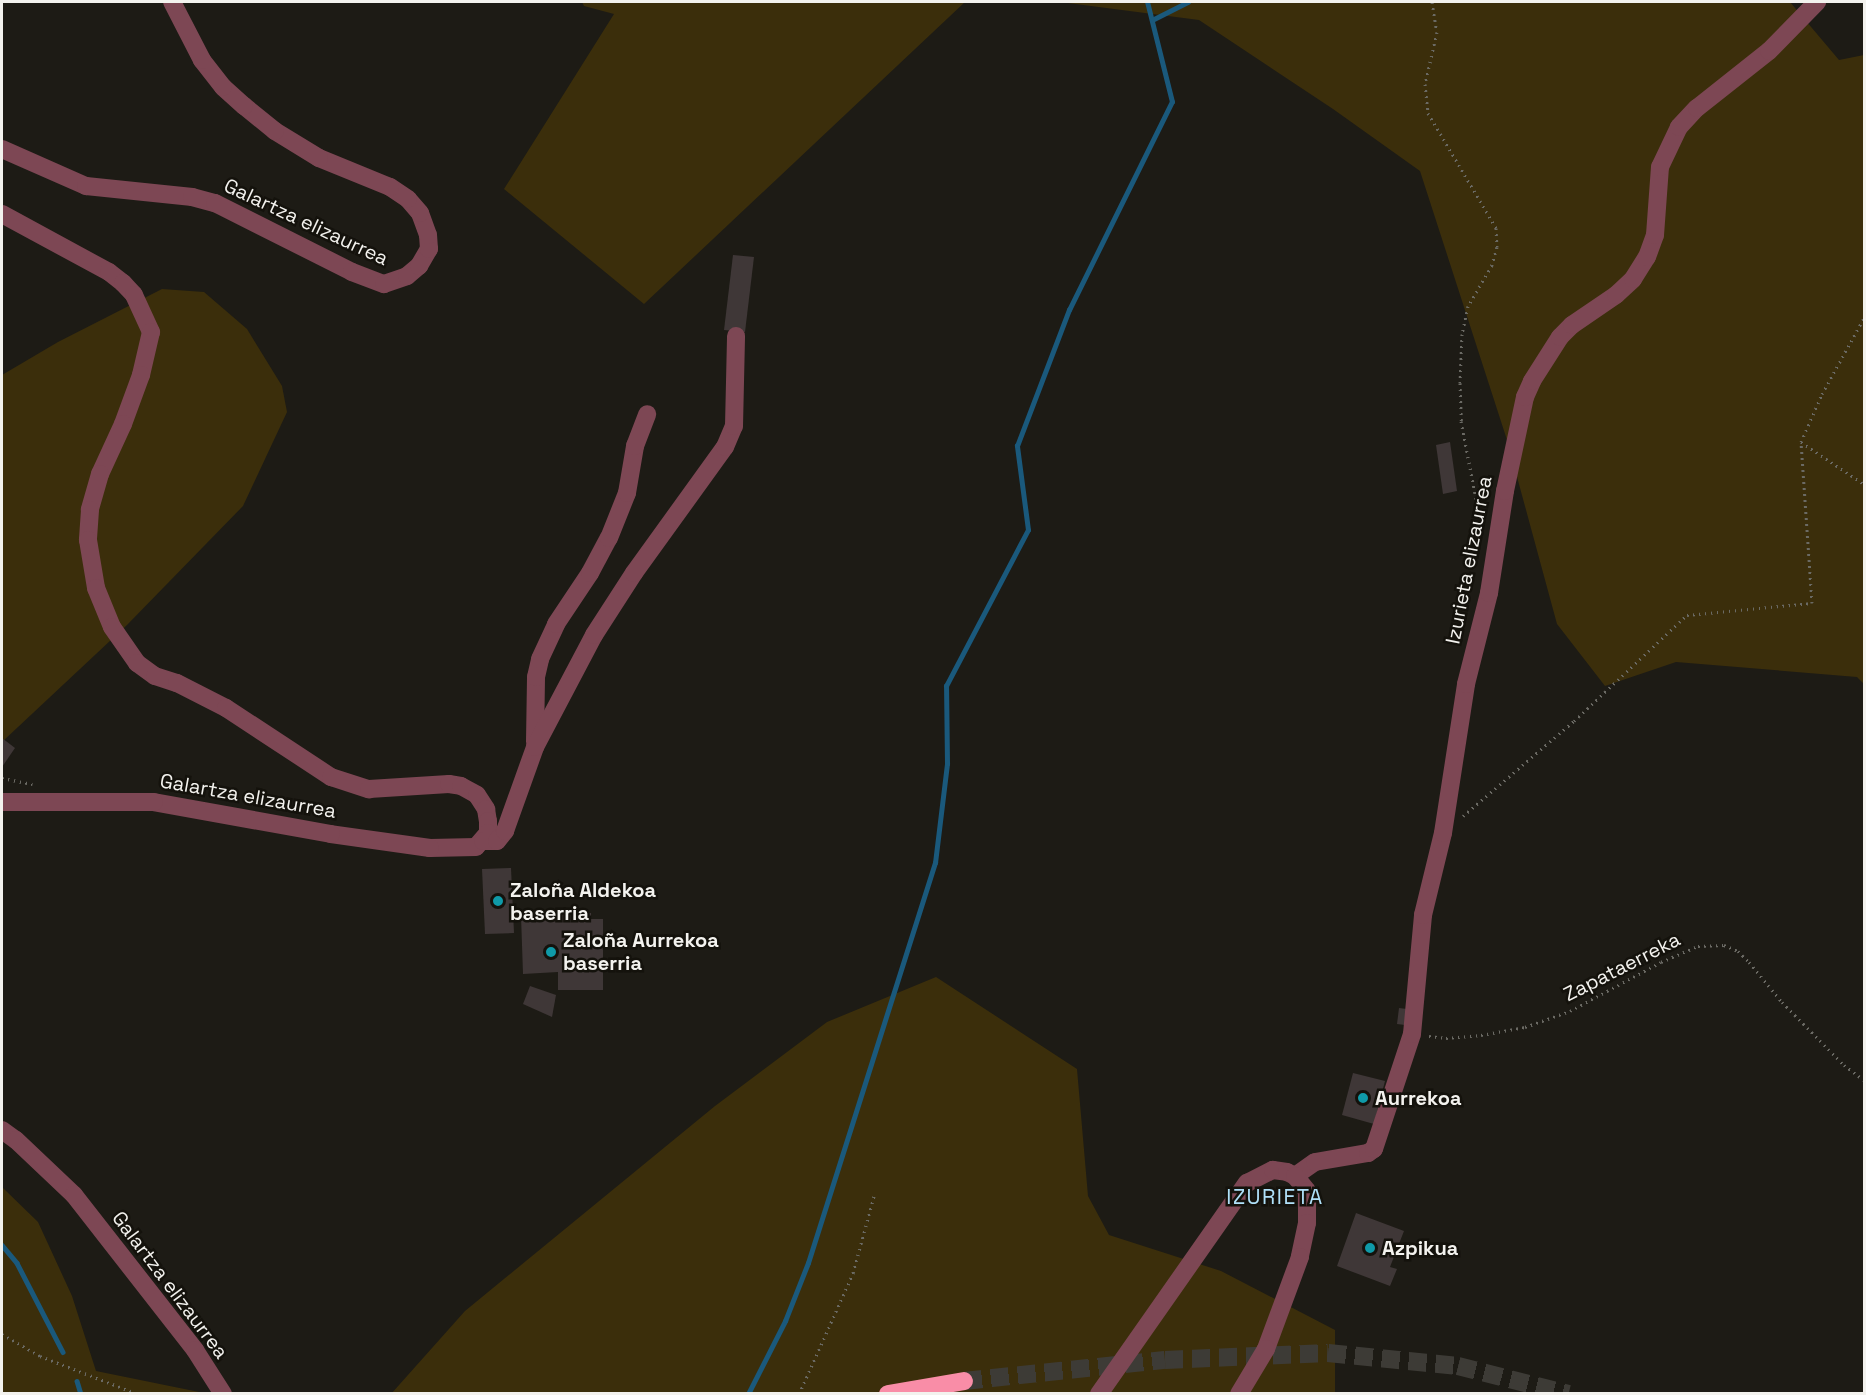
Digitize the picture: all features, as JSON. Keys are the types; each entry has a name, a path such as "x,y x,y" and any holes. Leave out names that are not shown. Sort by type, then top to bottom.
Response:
{"highway":[{"path":"888,1394 964,1382"}],"street":[{"name":"Galartza elizaurrea","path":"2,149 59,177 86,186 192,197 215,203 352,272 384,284 407,276 419,266 429,249 428,235 420,213 408,199 390,187 319,158 275,131 244,106 223,87 202,60 172,2"},
{"name":"Izurieta elizaurrea","path":"1295,1176 1316,1162 1368,1153 1374,1149 1412,1034 1419,940 1443,833 1466,684 1496,552 1505,491 1525,397 1532,381 1560,337 1572,325 1616,295 1633,279 1647,257 1656,235 1660,167 1675,132 1697,108 1768,51 1816,2"},
{"name":"Galartza elizaurrea","path":"2,214 109,272 123,283 134,295 151,332 141,375 123,424 100,474 90,510 88,540 96,588 112,627 136,663 155,676 177,684 225,708 296,756 349,784 383,790 449,784 471,790 486,809 488,832 483,841"},
{"name":"Galartza elizaurrea","path":"2,802 154,802 320,833 430,848 469,848 483,841 497,841 505,831 535,747 594,634 634,573 725,447 734,426 736,336"},
{"name":"Galartza elizaurrea","path":"535,747 536,677 540,659 556,624 590,573 609,538 627,493 636,446 647,414"},
{"name":"Galartza elizaurrea","path":"2,1130 16,1140 74,1196 195,1350 223,1394"},
{"path":"1098,1394 1247,1183 1273,1170 1295,1176 1306,1191 1308,1208 1300,1257 1266,1349 1239,1394"}],"path":[{"path":"1432,2 1437,32 1425,84 1428,113 1496,228 1497,247 1492,265 1468,306 1462,334 1460,383 1461,421 1468,449 1479,520 1486,543 1496,552"},
{"path":"1443,833 1574,721 1687,615 1812,603 1801,442 1822,394 1864,318"},
{"path":"1801,442 1864,484"},
{"name":"Zapataerreka","path":"1412,1034 1446,1038 1525,1027 1570,1011 1660,962 1698,946 1724,945 1738,951 1782,1002 1844,1065 1864,1080"},
{"path":"799,1394 853,1273 874,1196"},
{"path":"2,1334 40,1356 138,1394"}],"shaded area":[{"path":"582,2 965,2 644,304 504,189 614,14 584,6"},
{"path":"1060,2 1790,2 1839,60 1864,55 1864,684 1857,677 1676,662 1605,686 1557,624 1507,440 1420,171 1333,109 1199,20"},
{"path":"162,289 204,292 247,329 282,386 287,412 243,506 127,625 2,742 2,375 58,342"},
{"path":"936,977 1077,1069 1088,1196 1109,1235 1221,1271 1335,1330 1335,1393 391,1394 465,1311 715,1106 827,1022"},
{"path":"2,1187 38,1222 72,1296 96,1371 204,1393 2,1393"}],"building":[{"path":"733,255 754,257 745,332 724,330"},
{"path":"1450,442 1457,491 1443,494 1436,445"},
{"path":"2,738 15,748 2,767"},
{"name":"Zaloña Aldekoa baserria","path":"511,868 514,933 485,934 482,869"},
{"name":"Zaloña Aurrekoa baserria","path":"591,913 591,919 603,919 603,990 558,990 558,972 523,974 521,916"},
{"path":"530,986 556,995 552,1017 523,1004"},
{"path":"1399,1008 1407,1009 1405,1025 1397,1024"},
{"name":"Aurrekoa","path":"1353,1073 1385,1081 1374,1124 1342,1115"},
{"name":"Azpikua","path":"1356,1213 1404,1231 1390,1267 1397,1269 1390,1286 1337,1266"}],"waterway":[{"path":"748,1394 785,1321 808,1263 935,863 947,764 946,686 1028,530 1017,446 1069,310 1172,102 1147,2"},
{"path":"1152,20 1188,2"},
{"path":"2,1245 17,1263 63,1352"},
{"path":"77,1381 81,1394"}],"tunnel":[{"path":"964,1381 1165,1360 1328,1353 1458,1366 1569,1394"}],"place":[{"name":"Zaloña Aldekoa baserria","path":"498,901"},
{"name":"Zaloña Aurrekoa baserria","path":"551,952"},
{"name":"Aurrekoa","path":"1363,1098"},
{"name":"Azpikua","path":"1370,1248"}],"district":[{"name":"IZURIETA","path":"1275,1197"}]}
